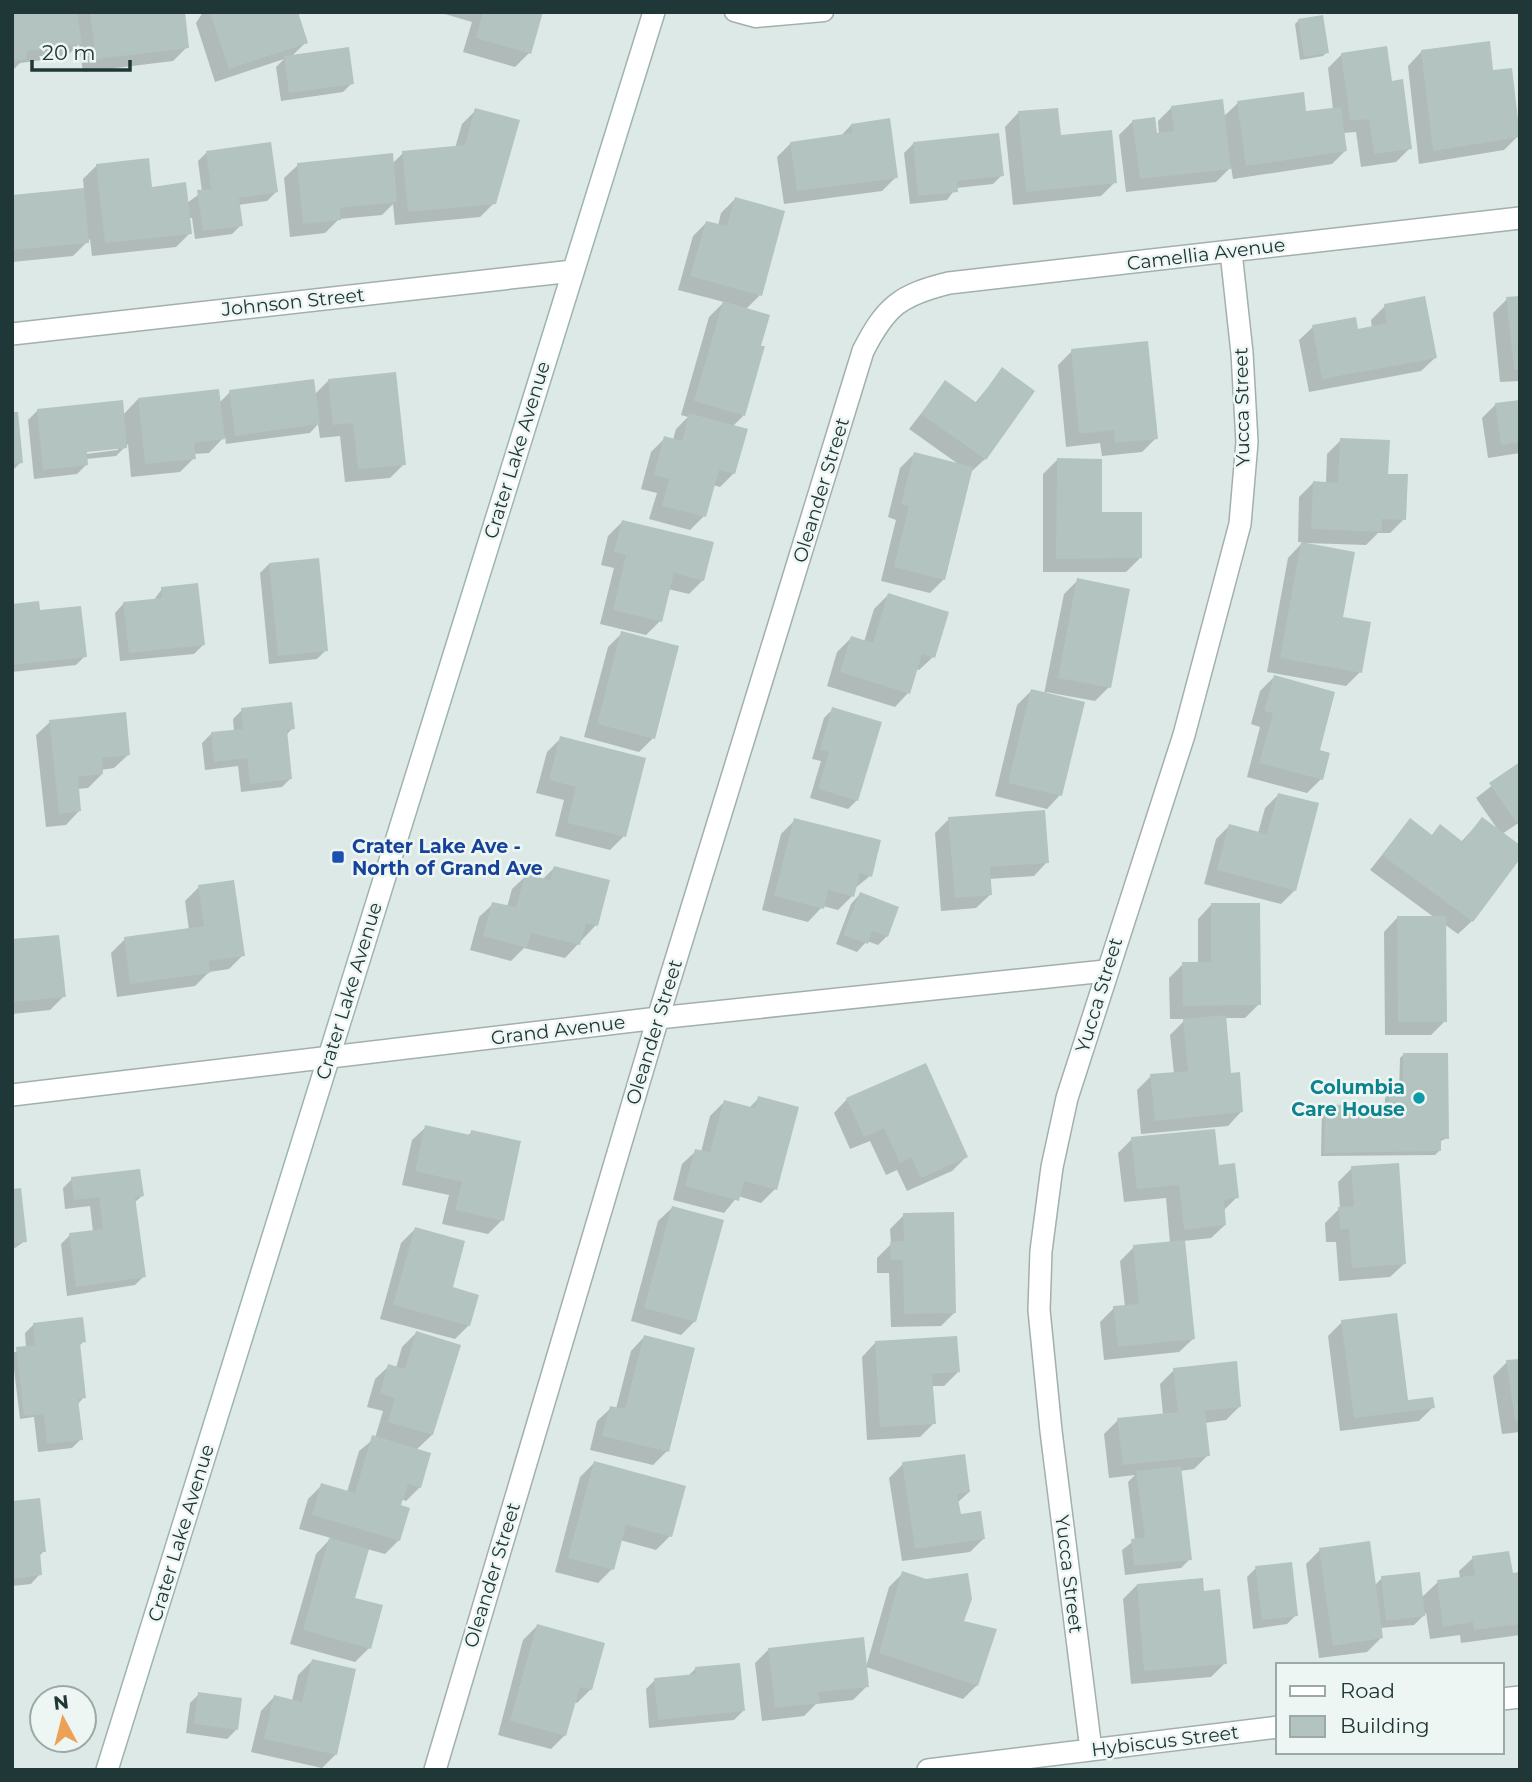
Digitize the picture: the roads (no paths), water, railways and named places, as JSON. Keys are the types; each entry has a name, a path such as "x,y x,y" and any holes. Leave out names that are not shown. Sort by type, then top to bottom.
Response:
{"street":[{"name":"Crater Lake Avenue","path":"107,1770 654,12"},
{"name":"Camellia Avenue","path":"895,303 919,290 949,284 1520,218"},
{"name":"Yucca Street","path":"1091,1750 1051,1431 1040,1310 1041,1251 1052,1167 1067,1098 1105,971 1184,735 1240,524 1247,442 1242,353 1231,251"},
{"name":"Johnson Street","path":"12,334 573,271"},
{"name":"Oleander Street","path":"435,1770 658,1018 863,351 878,321 895,303"},
{"name":"Grand Avenue","path":"12,1096 658,1018 1105,971"},
{"name":"Hybiscus Street","path":"928,1770 1276,1727"}],"lane":[{"path":"734,12 756,18 824,12"}],"place":[{"name":"Crater Lake Ave - North of Grand Ave","path":"338,857"},
{"name":"Columbia Care House","path":"1419,1098"}]}
